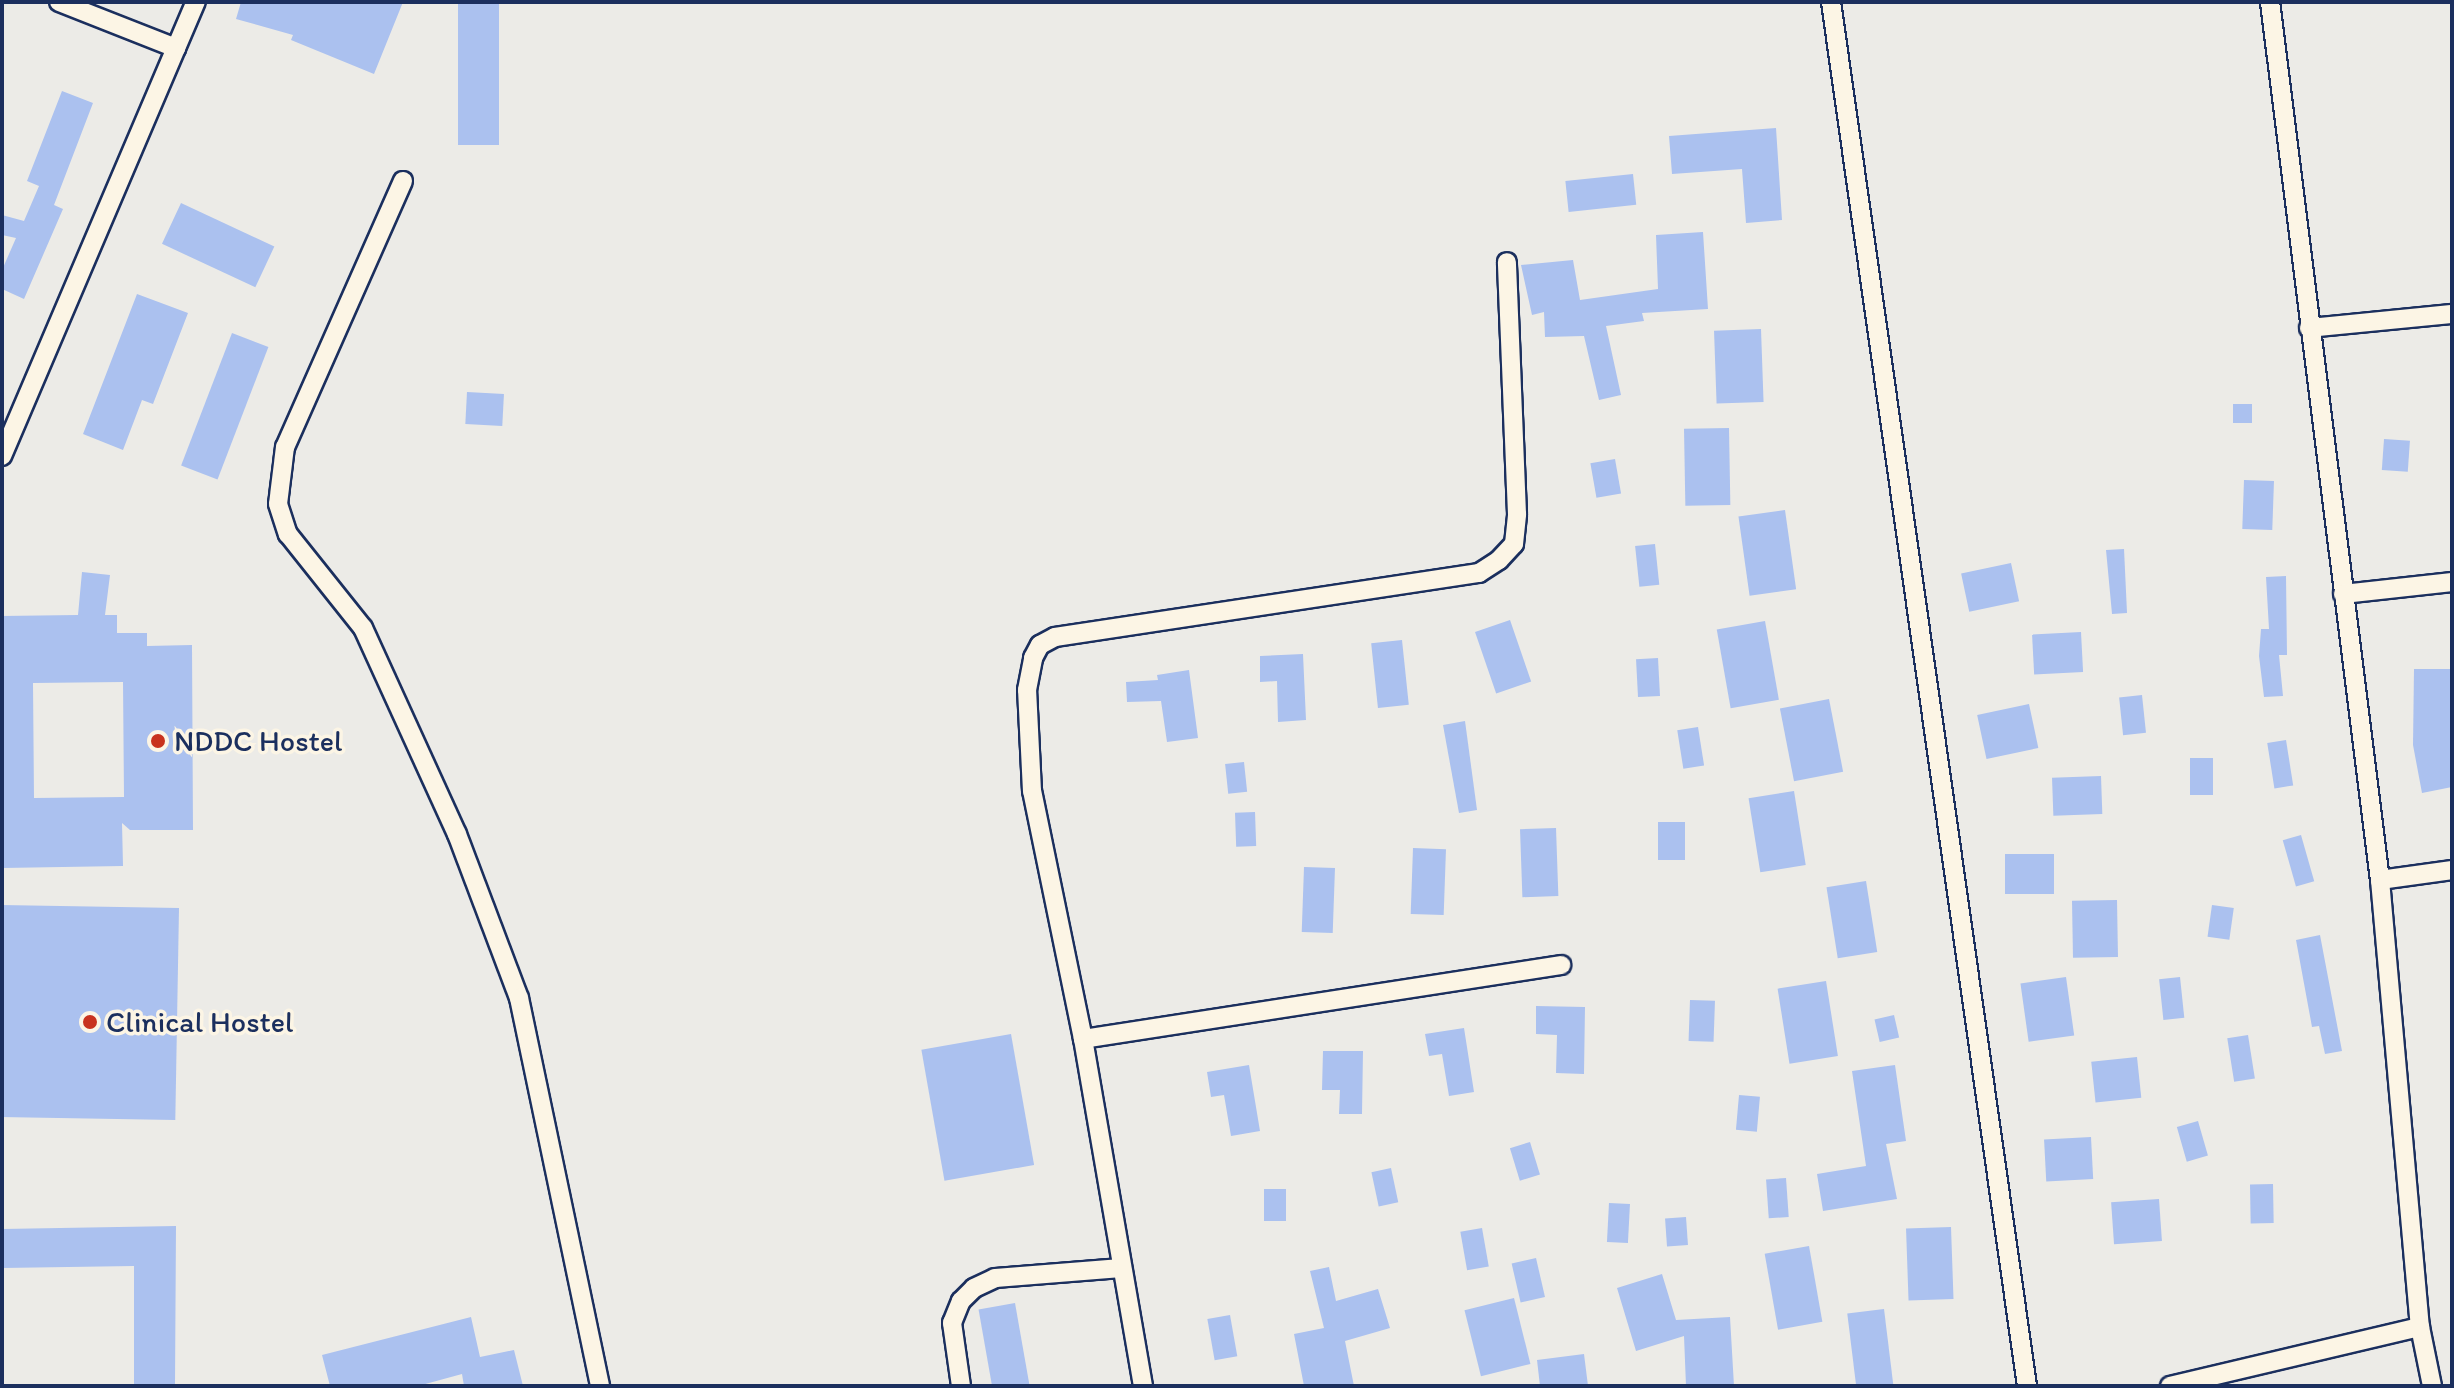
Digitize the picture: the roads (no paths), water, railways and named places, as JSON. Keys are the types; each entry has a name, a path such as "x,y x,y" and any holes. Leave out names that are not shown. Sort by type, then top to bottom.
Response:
{"street":[{"path":"59,2 176,48"},
{"path":"2,456 196,2"},
{"path":"1831,2 2027,1386"},
{"path":"2270,2 2380,880 2420,1327 2432,1386"},
{"path":"403,181 285,447 278,504 288,534 363,628 457,834 519,998 600,1386"},
{"path":"1143,1386 1083,1039 1032,791 1027,690 1040,645 1055,637 1140,621 1479,573 1499,560 1514,544 1517,514 1507,262"},
{"path":"2309,328 2452,314"},
{"path":"2343,594 2452,582"},
{"path":"2380,880 2452,870"},
{"path":"1083,1039 1561,965"},
{"path":"961,1386 952,1323 961,1301 974,1288 995,1278 1122,1268"},
{"path":"2170,1386 2420,1327"}],"place":[{"name":"NDDC Hostel","path":"158,741"},
{"name":"Clinical Hostel","path":"90,1022"}]}
